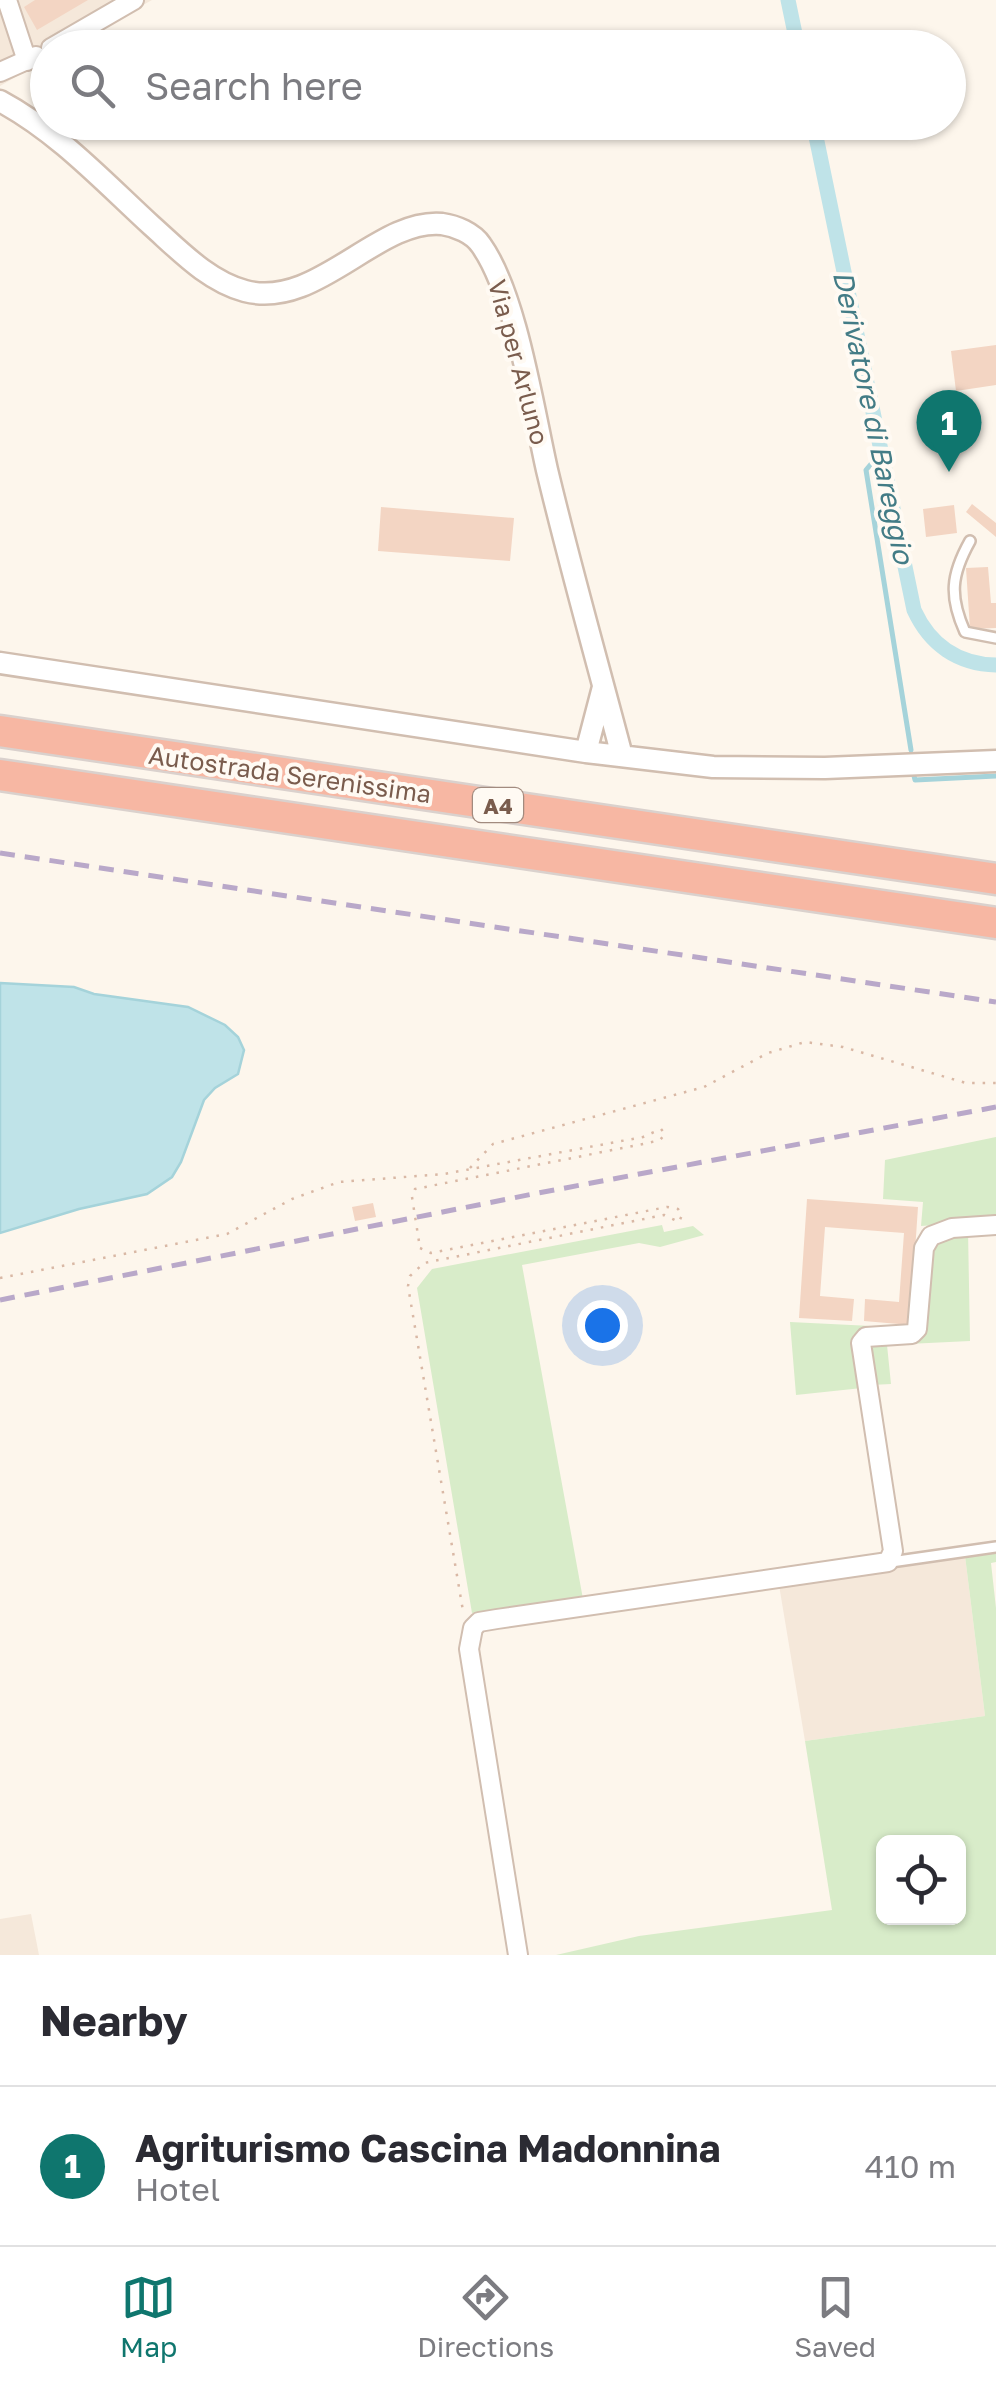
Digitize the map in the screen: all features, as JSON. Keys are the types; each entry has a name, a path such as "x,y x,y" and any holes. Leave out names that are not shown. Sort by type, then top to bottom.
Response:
{"highway":[{"name":"Autostrada Serenissima","path":"0,732 996,879"},
{"name":"Autostrada Serenissima","path":"0,775 996,922"}],"street":[{"path":"7,0 27,61"},
{"path":"81,30 134,0"},
{"path":"0,72 30,59"},
{"name":"Via per Arluno","path":"0,101 30,121"},
{"name":"Via per Arluno","path":"57,140 197,266 243,290 268,294 295,290 414,228 440,224 463,230 479,242 496,274 511,318 624,757"},
{"path":"0,663 586,752 713,767 996,761"},
{"name":"Via per Arluno","path":"586,752 603,684"},
{"path":"518,1955 469,1649 473,1628 480,1622 498,1619 888,1562 893,1551 861,1343 866,1338 912,1334 917,1329 924,1248 931,1236 952,1228 996,1225"}],"lane":[{"path":"970,541 956,564 954,596 958,618 965,632 996,638"},
{"path":"888,1562 996,1547"}],"path":[{"path":"468,1169 488,1146 704,1088 786,1045 819,1042 966,1083 996,1083"},
{"path":"0,1278 227,1234 292,1200 339,1182 372,1177 406,1179 468,1169 643,1137 661,1129 665,1134 660,1140 415,1189 412,1197 420,1248 431,1253 668,1207 678,1209 682,1215 679,1222 661,1216 424,1263 410,1276 408,1286 465,1624 473,1628"}],"shaded area":[{"path":"0,0 152,0 98,30 30,30 30,69 0,86"},
{"path":"965,1556 985,1716 805,1741 779,1585"},
{"path":"31,1914 39,1955 0,1955 0,1919"}],"green space":[{"path":"996,1137 996,1221 921,1226 923,1202 883,1199 885,1160"},
{"path":"662,1225 664,1232 693,1226 704,1235 660,1247 639,1243 522,1265 583,1599 472,1613 417,1288 432,1269"},
{"path":"968,1230 970,1341 887,1345 891,1384 871,1385 869,1343 923,1338 930,1243"},
{"path":"790,1322 912,1328 853,1335 862,1388 796,1395"},
{"path":"996,1551 996,1562 991,1563 996,1608 996,1955 556,1955 639,1936 832,1910 805,1741 985,1716 965,1556"}],"water":[{"path":"0,983 74,987 94,994 188,1007 225,1025 238,1037 244,1050 238,1074 204,1100 172,1177 147,1194 0,1233"}],"building":[{"path":"35,0 88,0 37,30 24,7"},
{"path":"996,345 996,385 956,391 951,351"},
{"path":"972,504 996,523 996,537 966,512"},
{"path":"954,505 957,533 926,537 923,509"},
{"path":"381,507 514,518 510,561 378,551"},
{"path":"988,567 991,603 996,603 996,628 970,629 966,568"},
{"path":"807,1199 918,1207 910,1325 864,1321 865,1299 899,1302 904,1233 825,1227 820,1296 854,1299 852,1321 799,1318"},
{"path":"373,1203 376,1217 355,1221 352,1207"}],"waterway":[{"name":"Derivatore di Bareggio","path":"788,0 794,30"},
{"name":"Derivatore di Bareggio","path":"817,140 914,610 928,633 947,650 969,661 996,665"},
{"path":"884,460 866,470 911,750"},
{"path":"914,776 915,780 996,776"}],"railway":[{"path":"0,853 996,1002"},
{"path":"0,1300 996,1107"}],"place":[{"name":"Agriturismo Cascina Madonnina","path":"949,472"}]}
